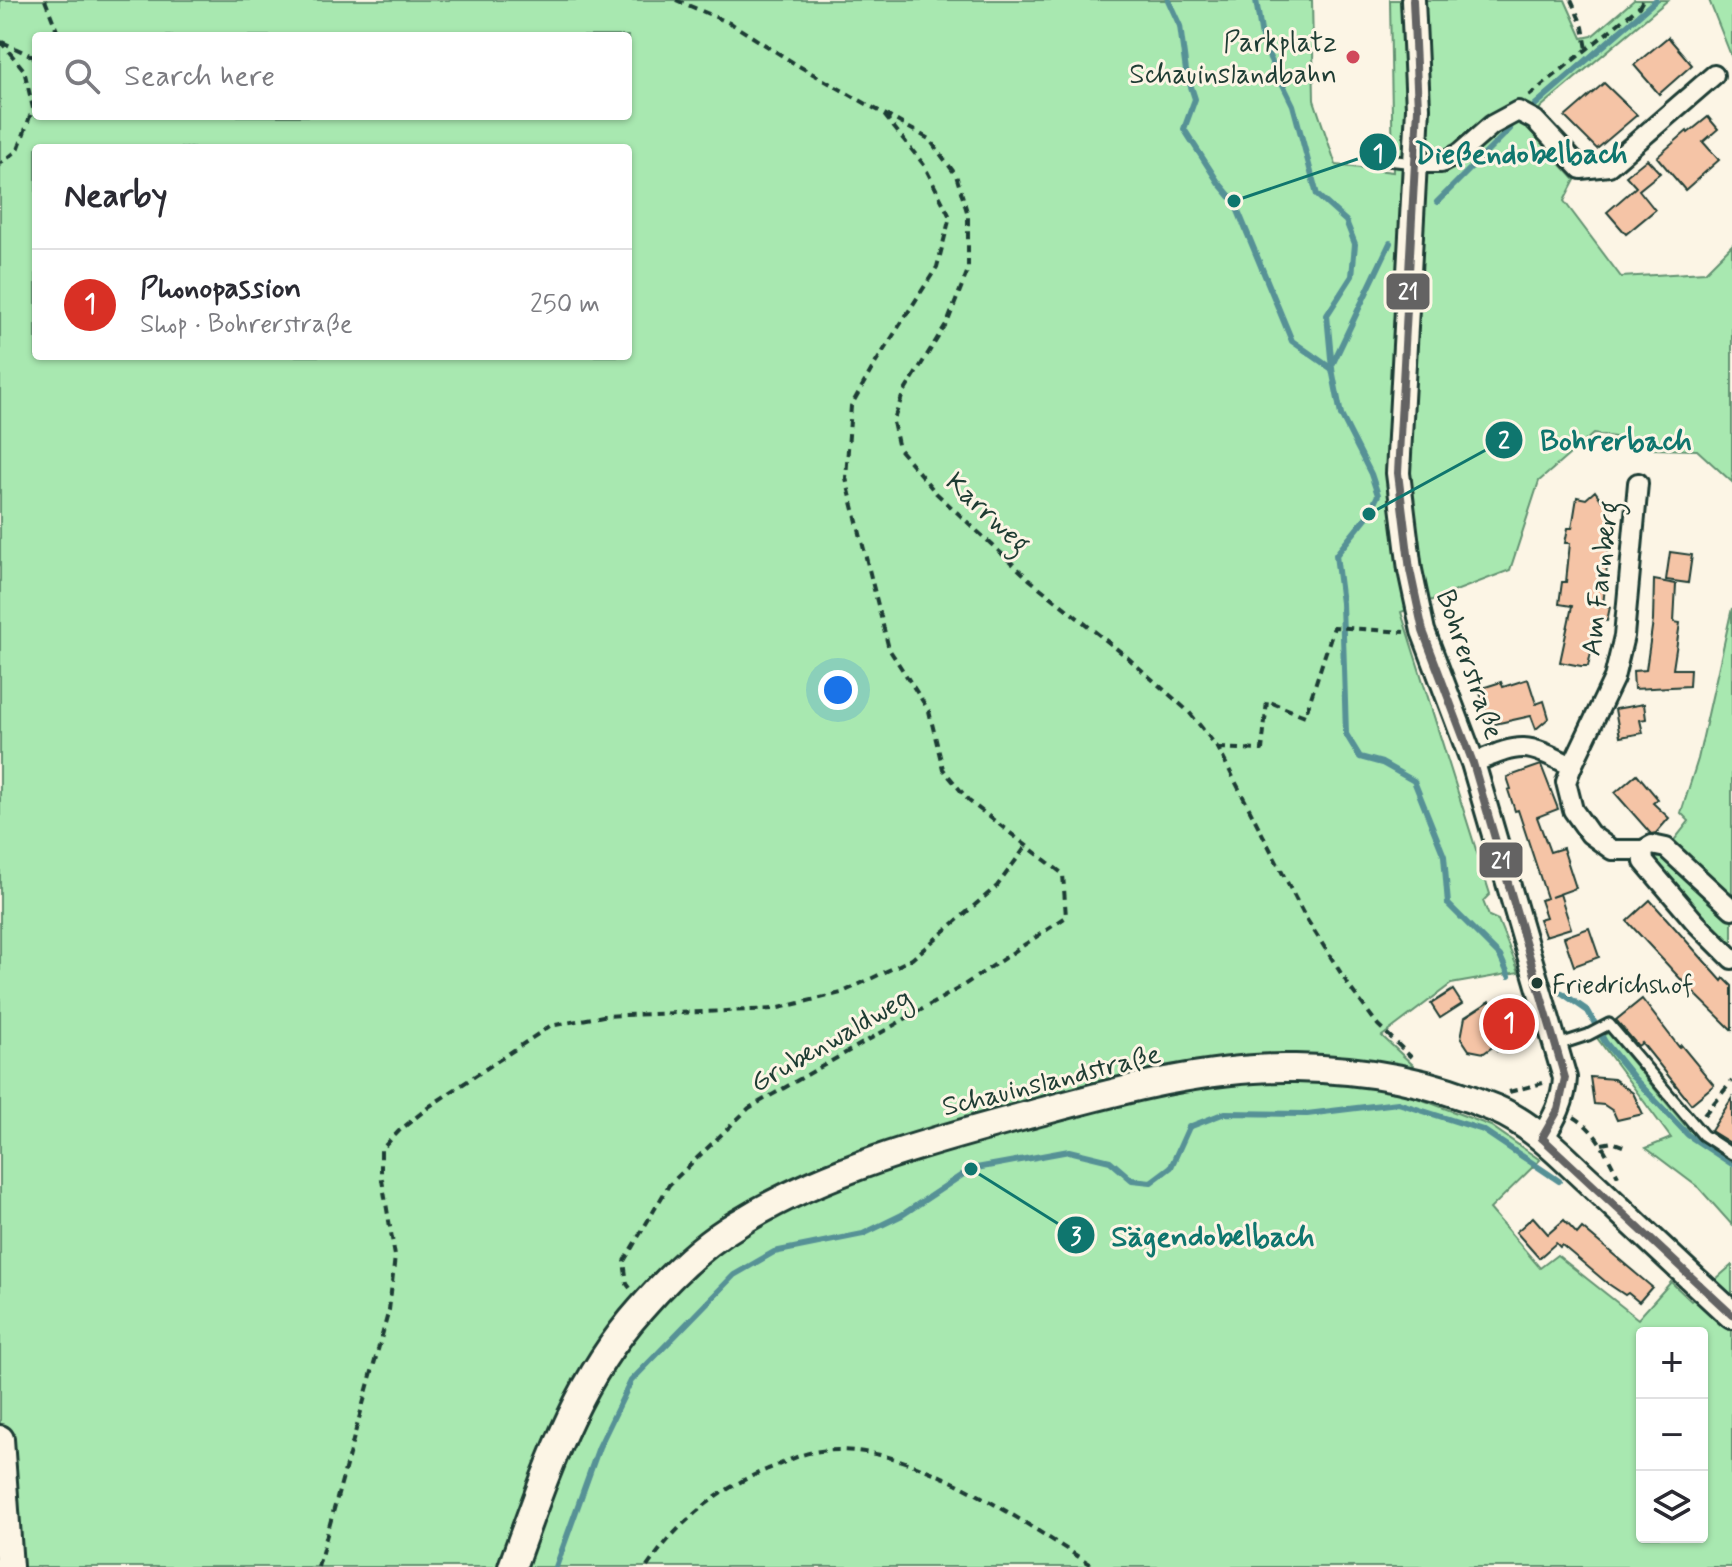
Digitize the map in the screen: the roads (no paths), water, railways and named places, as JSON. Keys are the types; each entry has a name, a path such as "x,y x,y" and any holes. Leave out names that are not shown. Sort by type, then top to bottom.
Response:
{"main road":[{"name":"Schauinslandstraße","path":"512,1567 571,1412 604,1353 643,1306 736,1224 794,1193 856,1166 947,1137 1167,1081 1245,1069 1330,1070 1433,1077 1501,1111 1542,1138 1732,1315"},
{"path":"0,1439 9,1567"}],"street":[{"name":"Bohrerstraße","path":"1413,0 1418,108 1398,473 1410,570 1423,631 1473,763 1565,1078 1563,1095 1542,1138"},
{"path":"1415,163 1441,163 1460,153 1492,125 1518,111 1535,120 1581,169 1609,166 1714,75"},
{"name":"Am Farnberg","path":"1572,766 1614,678 1624,636 1638,483"},
{"path":"1473,763 1522,746 1542,751 1572,766 1566,782 1573,810 1590,834 1612,850 1643,850 1652,845 1666,848 1732,909"},
{"path":"1643,850 1644,862 1696,923 1732,959"}],"lane":[{"path":"1377,159 1415,163"},
{"path":"1557,1045 1609,1024 1703,1135 1732,1154"}],"waterway":[{"path":"1168,0 1180,26 1186,71 1195,99 1184,129 1234,201 1292,341 1332,369"},
{"path":"1256,0 1263,44 1293,105 1317,195 1346,221 1355,244 1352,276 1327,315 1332,369 1341,415 1371,474 1378,495 1369,514 1336,555 1342,603 1346,734 1360,757 1382,763 1414,781 1444,856 1448,904 1500,956 1509,976"},
{"path":"1535,105 1656,0"},
{"path":"1437,202 1510,129"},
{"path":"1333,363 1390,243"},
{"path":"1562,993 1588,1011 1605,1042 1634,1078 1688,1135 1732,1164"},
{"path":"556,1567 599,1447 631,1381 734,1275 774,1252 863,1234 902,1215 971,1169 1069,1151 1110,1161 1132,1180 1151,1182 1171,1167 1189,1127 1225,1113 1307,1114 1398,1103 1483,1130 1559,1181"}],"place":[{"name":"Parkplatz Schauinslandbahn","path":"1353,57"},
{"name":"Dießendobelbach","path":"1234,201"},
{"name":"Bohrerbach","path":"1369,514"},
{"name":"Friedrichshof","path":"1537,983"},
{"name":"Phonopassion","path":"1509,1024"},
{"name":"Sägendobelbach","path":"971,1169"}]}
